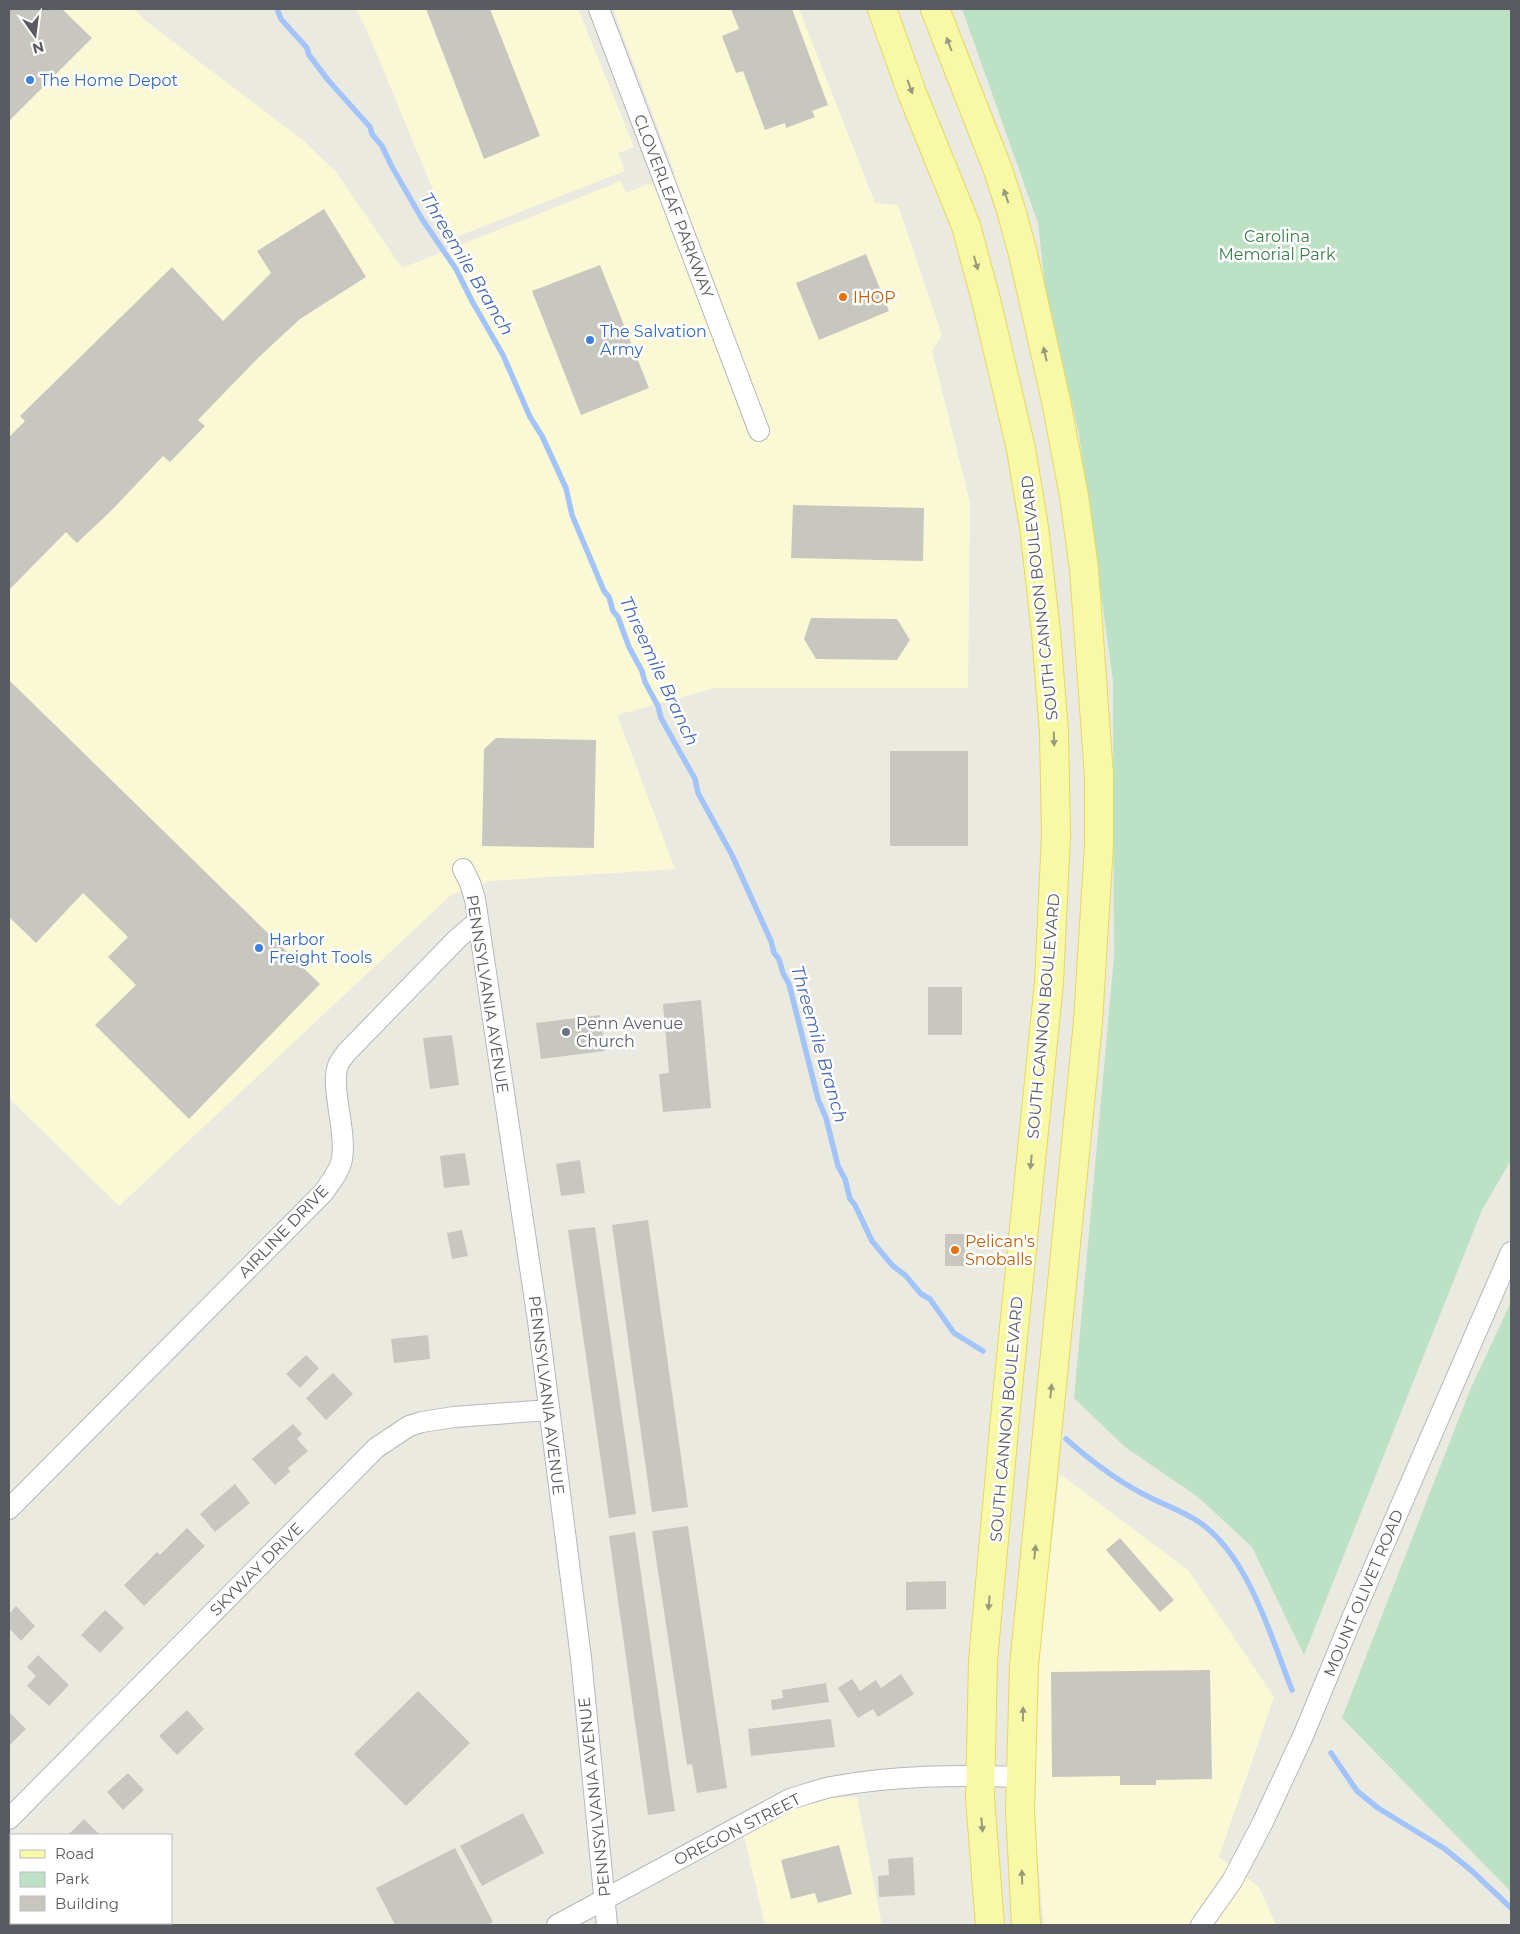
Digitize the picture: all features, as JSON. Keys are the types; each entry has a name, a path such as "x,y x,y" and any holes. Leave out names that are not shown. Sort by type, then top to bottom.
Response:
{"main road":[{"name":"SOUTH CANNON BOULEVARD","path":"882,9 916,102 966,226 995,337 1021,449 1034,528 1046,632 1054,732 1056,836 1049,982 1006,1406 983,1661 980,1798 990,1925"},
{"path":"935,9 998,170 1011,210 1023,254 1056,401 1074,496 1084,569 1099,776 1099,845 1088,1022 1024,1666 1020,1820 1026,1925"}],"street":[{"name":"CLOVERLEAF PARKWAY","path":"599,9 759,431"},
{"name":"PENNSYLVANIA AVENUE","path":"463,869 475,899 535,1302 580,1658 607,1925"},
{"name":"AIRLINE DRIVE","path":"9,1509 323,1193 342,1161 344,1138 336,1082 338,1066 346,1053 457,939 478,921"},
{"name":"MOUNT OLIVET ROAD","path":"1201,1925 1232,1881 1266,1816 1303,1736 1360,1598 1511,1252"},
{"name":"SKYWAY DRIVE","path":"9,1819 376,1448 409,1426 422,1422 454,1417 549,1410"},
{"name":"OREGON STREET","path":"558,1925 790,1799 830,1787 893,1779 981,1776 1021,1777"}],"shaded area":[{"path":"9,9 133,9 147,22 304,141 336,172 402,268 621,181 626,193 675,173 613,9 799,9 875,203 898,205 942,335 932,351 970,502 968,688 715,688 617,715 675,869 489,881 451,895 119,1206 9,1098"},
{"path":"356,9 578,9 634,147 618,153 625,171 453,238 368,33"},
{"path":"1060,1474 1189,1571 1274,1697 1219,1857 1259,1887 1276,1925 1044,1925 1035,1832 1036,1664"},
{"path":"857,1797 882,1925 765,1925 743,1832 789,1810 825,1798"}],"green space":[{"name":"Carolina Memorial Park","path":"962,9 1511,9 1511,1160 1482,1210 1304,1655 1252,1547 1198,1497 1125,1447 1074,1398 1114,957 1113,681 1079,434 1045,286 1038,223"},
{"path":"1511,1302 1511,1892 1342,1718 1470,1390"}],"building":[{"name":"The Home Depot","path":"9,9 62,9 92,38 9,121"},
{"path":"426,9 490,9 540,136 484,159"},
{"path":"731,9 792,9 828,105 812,111 815,117 786,128 785,123 765,130 743,71 736,73 722,36 739,29"},
{"path":"324,209 366,277 300,319 259,357 198,420 205,426 170,462 163,456 113,509 77,543 66,532 9,590 9,437 25,421 20,416 172,267 223,321 271,273 257,251"},
{"name":"IHOP","path":"866,254 889,311 819,340 796,283"},
{"name":"The Salvation Army","path":"600,265 649,388 581,415 532,291"},
{"path":"793,505 924,508 923,561 791,558"},
{"path":"811,618 897,619 910,640 897,660 816,659 804,639"},
{"path":"9,680 320,984 189,1119 95,1025 136,985 108,957 128,937 83,893 36,943 9,917"},
{"path":"496,738 596,740 594,848 482,846 484,749"},
{"path":"890,751 968,751 968,846 890,846"},
{"path":"928,987 962,987 962,1035 928,1035"},
{"path":"701,1000 711,1108 663,1112 659,1074 669,1073 663,1004"},
{"path":"600,1015 605,1051 541,1059 536,1023"},
{"path":"452,1035 459,1085 430,1089 423,1038"},
{"path":"465,1153 470,1185 444,1188 440,1156"},
{"path":"580,1160 585,1193 561,1196 556,1164"},
{"path":"648,1220 688,1507 652,1512 612,1225"},
{"path":"595,1227 636,1514 609,1518 568,1230"},
{"path":"462,1230 468,1256 452,1259 447,1233"},
{"name":"Pelican's Snoballs","path":"945,1234 965,1234 965,1266 945,1266"},
{"path":"428,1335 430,1359 394,1363 391,1339"},
{"path":"306,1355 319,1368 300,1388 286,1374"},
{"path":"333,1373 353,1394 326,1420 306,1398"},
{"path":"293,1424 302,1434 297,1439 308,1451 288,1468 290,1472 275,1485 252,1459"},
{"path":"235,1484 250,1503 215,1532 200,1514"},
{"path":"688,1526 727,1788 697,1793 692,1764 687,1765 652,1531"},
{"path":"187,1528 205,1546 144,1606 124,1585 157,1552 160,1555"},
{"path":"635,1532 675,1811 648,1815 609,1536"},
{"path":"1120,1538 1174,1600 1160,1612 1106,1550"},
{"path":"946,1581 946,1609 906,1610 906,1582"},
{"path":"16,1606 35,1626 21,1641 9,1628 9,1614"},
{"path":"105,1610 124,1628 100,1653 81,1635"},
{"path":"38,1655 69,1685 49,1706 27,1686 36,1676 27,1667"},
{"path":"1210,1670 1212,1779 1156,1780 1156,1785 1120,1785 1120,1776 1052,1777 1051,1672"},
{"path":"901,1674 914,1694 878,1717 873,1709 858,1718 838,1688 852,1679 860,1691 876,1680 881,1688"},
{"path":"826,1683 829,1702 772,1710 771,1700 783,1698 782,1690"},
{"path":"418,1691 470,1743 406,1806 354,1754"},
{"path":"187,1710 204,1729 177,1755 159,1736"},
{"path":"9,1712 26,1729 9,1746"},
{"path":"831,1719 835,1747 751,1756 748,1729"},
{"path":"128,1773 144,1790 123,1810 107,1792"},
{"path":"523,1813 544,1853 482,1886 460,1846"},
{"path":"84,1819 99,1834 69,1834"},
{"path":"839,1845 852,1894 818,1903 815,1893 791,1899 781,1860"},
{"path":"455,1848 493,1922 487,1925 395,1925 376,1888"},
{"path":"913,1857 915,1895 879,1897 878,1876 889,1875 888,1859"}],"waterway":[{"name":"Threemile Branch","path":"277,9 281,19 307,48 309,55 328,80 370,127 372,134 382,146 422,219 456,269 503,355 530,417 542,436 566,488 572,515 604,591 609,597 613,611 618,617 629,647 658,706 661,718 695,779 698,793 732,855 771,941 774,953 779,959 789,984 818,1099 826,1118 838,1166 845,1179 850,1199 855,1205 872,1241 892,1265 906,1276 921,1294 930,1299 954,1333 983,1351"},
{"name":"Threemile Branch","path":"1066,1439 1117,1479 1193,1518 1216,1537 1231,1555 1256,1598 1292,1690"},
{"name":"Threemile Branch","path":"1331,1753 1357,1791 1378,1808 1445,1849 1472,1871 1511,1908"}],"place":[{"name":"The Home Depot","path":"30,80"},
{"name":"IHOP","path":"843,297"},
{"name":"The Salvation Army","path":"590,340"},
{"name":"Harbor Freight Tools","path":"259,948"},
{"name":"Penn Avenue Church","path":"566,1032"},
{"name":"Pelican's Snoballs","path":"955,1250"}]}
